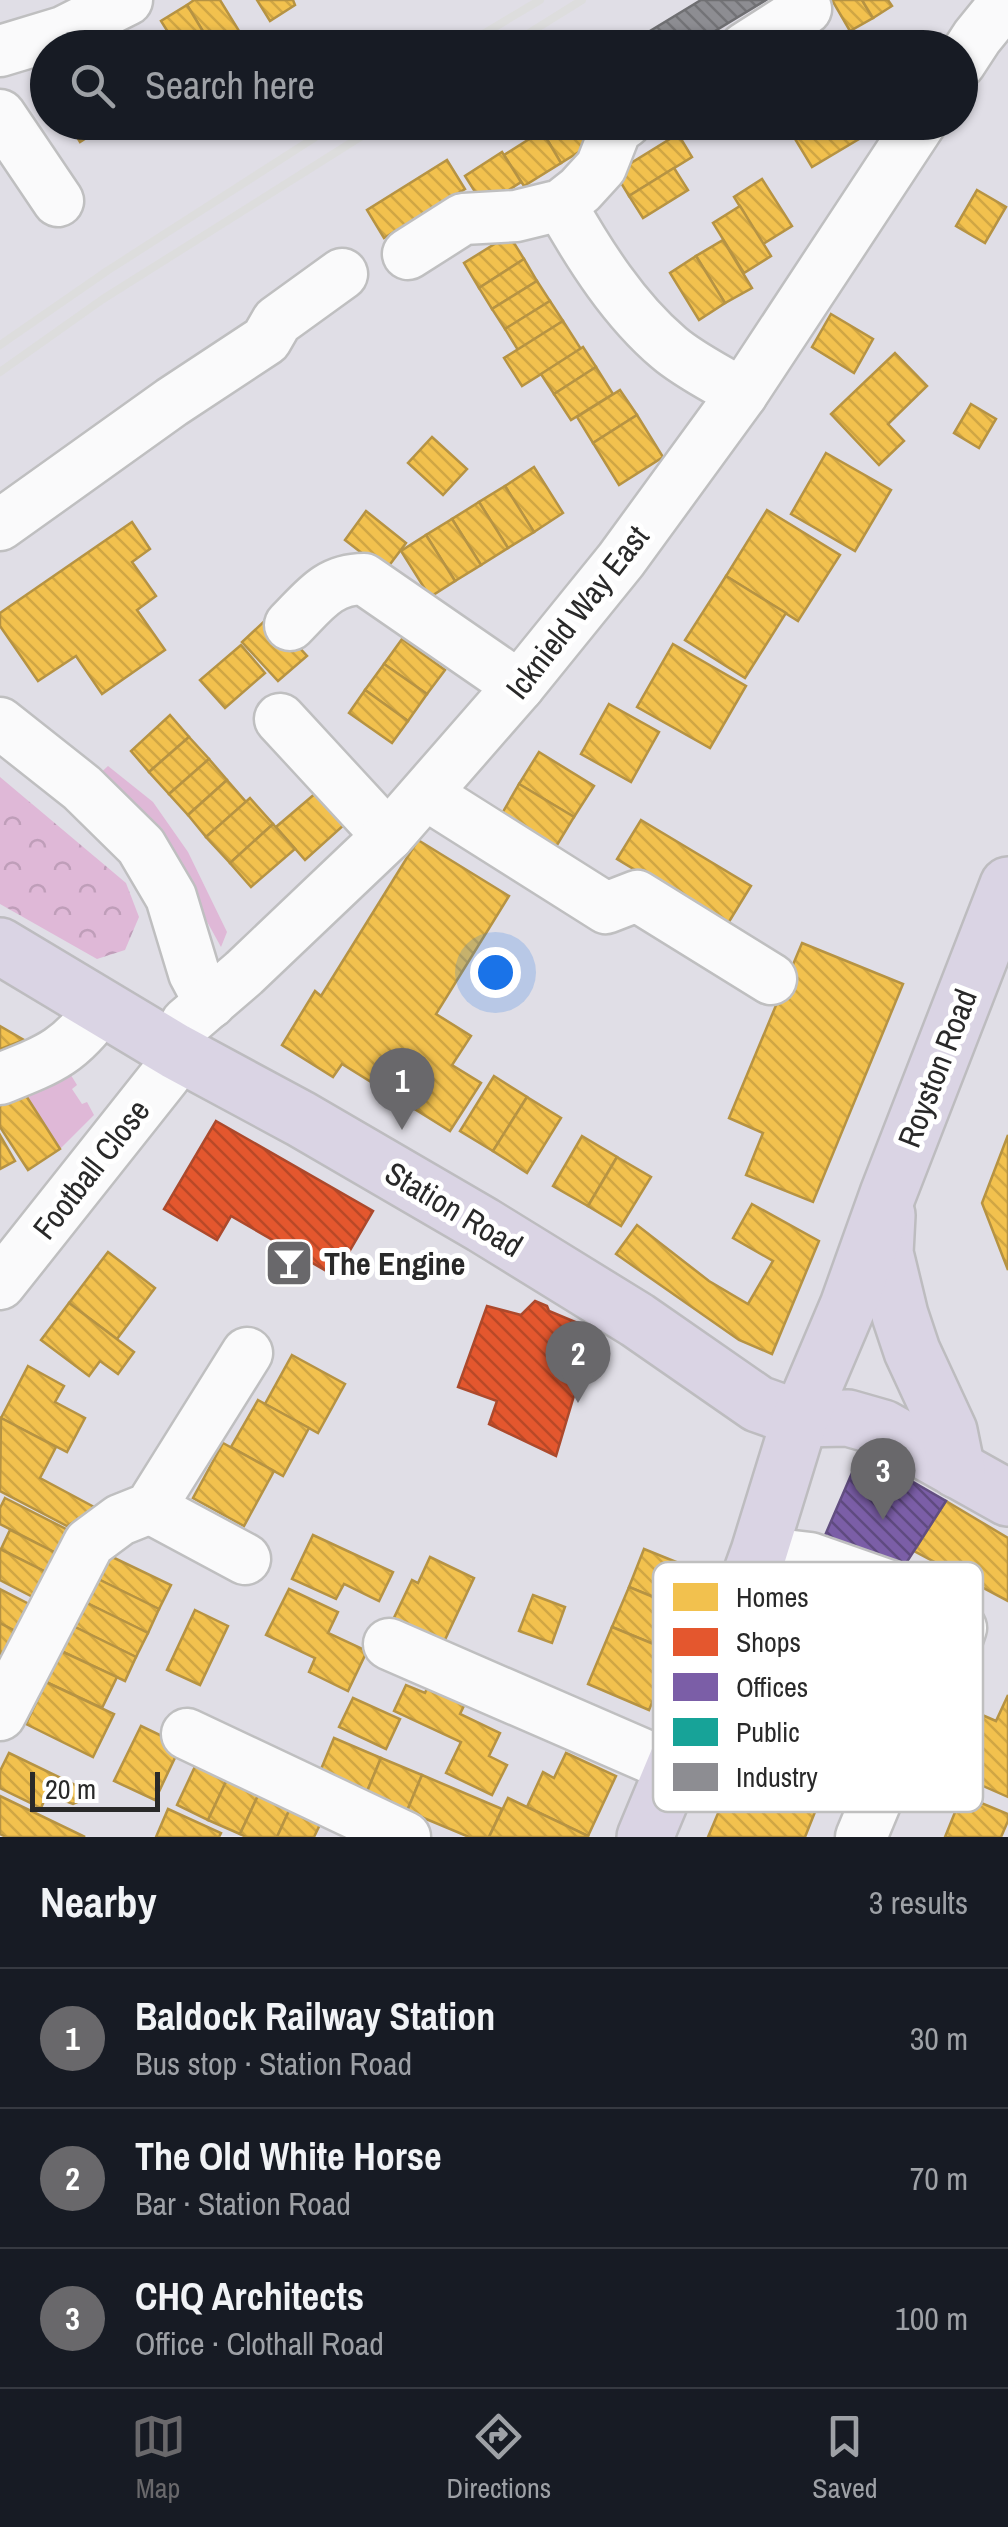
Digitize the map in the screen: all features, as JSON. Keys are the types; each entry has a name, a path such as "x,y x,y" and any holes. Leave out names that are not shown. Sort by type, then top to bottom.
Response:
{"main road":[{"name":"Royston Road","path":"755,1562 800,1419 848,1306 1008,886"},
{"name":"Station Road","path":"0,946 483,1225 637,1320 758,1404 800,1419"},
{"name":"Royston Road","path":"888,1194 886,1253 900,1314 948,1431 958,1470"},
{"path":"800,1419 848,1418 883,1428 1008,1498"},
{"name":"Royston Road","path":"645,1837 656,1812"}],"street":[{"path":"32,30 53,16 127,0"},
{"path":"978,38 1007,0"},
{"path":"773,30 806,9"},
{"path":"0,51 30,31"},
{"path":"0,116 58,201"},
{"path":"408,254 463,219 516,216 561,205 601,167 611,140"},
{"name":"Icknield Way East","path":"175,1050 186,1024 388,836 426,795 621,560 742,394 908,140"},
{"path":"561,205 585,247 625,302 670,348 742,394"},
{"path":"0,525 266,340 277,321 342,274"},
{"path":"290,625 329,586 348,579 364,579 519,686"},
{"path":"280,719 388,836"},
{"path":"0,722 82,788 141,846 172,898 194,973 210,1002"},
{"path":"426,795 606,908 637,896 771,978"},
{"path":"0,1079 35,1066 66,1048 80,1037 102,1006"},
{"name":"Football Close","path":"0,1284 165,1076 175,1050"},
{"path":"0,1715 89,1543 120,1520 150,1508 247,1353"},
{"path":"150,1508 245,1559"},
{"path":"759,1552 821,1562"},
{"path":"389,1644 653,1759"},
{"path":"187,1734 405,1837"},
{"path":"861,1837 871,1812"}],"green space":[{"path":"108,766 153,802 188,852 227,932 221,947 189,889 95,778"},
{"path":"0,777 126,883 139,917 125,950 97,959 0,904"},
{"path":"69,1072 77,1085 72,1089 82,1104 87,1102 94,1115 60,1149 23,1091"}],"building: Homes":[{"path":"194,0 220,0 238,30 202,30 187,5"},
{"path":"257,0 293,0 295,5 270,21"},
{"path":"832,0 862,0 873,18 849,30"},
{"path":"862,0 888,0 892,6 873,18"},
{"path":"187,5 202,30 167,30 161,21"},
{"path":"528,140 547,140 561,163 524,186 504,155"},
{"path":"547,140 598,140 561,163"},
{"path":"668,140 682,140 692,157 629,196 615,173"},
{"path":"796,140 857,140 812,167"},
{"path":"502,152 521,182 484,206 465,176"},
{"path":"447,160 465,189 384,238 367,210"},
{"path":"674,168 688,190 643,218 629,196"},
{"path":"762,179 792,226 763,244 734,197"},
{"path":"977,190 1006,207 985,243 956,226"},
{"path":"740,206 771,256 744,273 713,223"},
{"path":"509,235 524,259 479,288 464,263"},
{"path":"723,240 752,288 725,303 696,256"},
{"path":"696,256 725,303 699,320 670,273"},
{"path":"524,259 537,281 492,309 479,288"},
{"path":"537,281 550,301 505,329 492,309"},
{"path":"550,301 563,321 518,350 505,329"},
{"path":"831,314 873,339 854,373 812,347"},
{"path":"563,321 581,349 522,386 504,358"},
{"path":"583,347 596,367 554,394 541,374"},
{"path":"895,353 927,386 888,424 904,441 879,465 831,414"},
{"path":"596,367 613,394 571,420 554,394"},
{"path":"620,390 637,415 593,443 577,417"},
{"path":"971,404 996,419 979,448 954,433"},
{"path":"637,415 663,457 619,485 593,443"},
{"path":"432,437 467,469 443,495 408,463"},
{"path":"826,453 891,490 855,551 791,514"},
{"path":"534,467 563,513 534,532 505,486"},
{"path":"505,486 534,532 508,548 479,502"},
{"path":"479,502 508,548 481,565 452,519"},
{"path":"767,510 840,555 798,621 726,576"},
{"path":"366,511 406,543 385,571 345,540"},
{"path":"452,519 481,565 455,581 426,535"},
{"path":"132,522 150,549 132,562 156,596 137,610 165,650 102,694 76,656 38,681 0,626 0,613"},
{"path":"426,535 455,581 430,597 401,551"},
{"path":"726,576 786,613 745,678 685,640"},
{"path":"270,616 307,656 278,681 242,642"},
{"path":"402,639 445,670 427,694 384,664"},
{"path":"673,644 746,686 710,748 637,707"},
{"path":"241,645 265,673 225,708 200,680"},
{"path":"384,664 427,694 408,721 365,690"},
{"path":"365,690 408,721 392,743 349,713"},
{"path":"609,704 659,732 631,782 581,754"},
{"path":"170,715 189,737 149,772 131,751"},
{"path":"189,737 209,759 169,794 149,772"},
{"path":"539,752 594,786 574,817 519,784"},
{"path":"209,759 227,780 188,815 169,794"},
{"path":"227,780 246,802 206,837 188,815"},
{"path":"519,784 574,817 554,850 500,817"},
{"path":"317,792 345,824 305,860 276,827"},
{"path":"250,798 273,824 230,863 206,837"},
{"path":"641,820 751,886 727,925 617,859"},
{"path":"273,824 295,849 251,887 230,863"},
{"path":"418,840 509,896 436,1014 471,1036 452,1065 481,1083 450,1131 342,1064 333,1077 282,1045 315,991 321,996"},
{"path":"802,943 903,984 813,1202 746,1175 763,1133 729,1118"},
{"path":"0,1026 24,1040 0,1049"},
{"path":"494,1076 527,1097 493,1151 460,1131"},
{"path":"23,1091 60,1149 28,1170 0,1127 0,1106"},
{"path":"527,1097 561,1118 527,1173 493,1151"},
{"path":"0,1135 15,1161 0,1169"},
{"path":"1008,1135 1008,1270 982,1203"},
{"path":"582,1136 617,1157 588,1206 553,1186"},
{"path":"617,1157 651,1177 621,1226 588,1206"},
{"path":"752,1204 819,1241 772,1354 739,1340 616,1254 637,1225 709,1281 748,1304 773,1261 733,1238"},
{"path":"108,1252 155,1288 117,1339 69,1303"},
{"path":"69,1303 134,1352 118,1374 100,1361 89,1376 41,1340"},
{"path":"292,1355 345,1384 318,1433 265,1404"},
{"path":"28,1366 64,1386 55,1402 85,1418 67,1452 1,1418"},
{"path":"258,1400 309,1428 283,1476 231,1447"},
{"path":"1,1418 56,1447 40,1478 96,1508 67,1526 0,1491"},
{"path":"223,1443 274,1471 244,1526 193,1498"},
{"path":"5,1498 68,1530 56,1553 0,1524 0,1508"},
{"path":"946,1501 1008,1538 1008,1601 983,1588 983,1562 935,1562 914,1551"},
{"path":"10,1530 56,1553 46,1572 1,1549"},
{"path":"313,1535 393,1572 379,1601 344,1584 336,1599 292,1579"},
{"path":"0,1549 46,1572 33,1597 0,1580"},
{"path":"644,1549 676,1562 653,1562 653,1597 629,1587"},
{"path":"108,1555 171,1585 159,1609 96,1578"},
{"path":"430,1557 474,1578 442,1646 392,1622 412,1580 418,1583"},
{"path":"96,1578 159,1609 148,1633 85,1602"},
{"path":"629,1587 653,1597 653,1644 612,1627"},
{"path":"0,1589 31,1605 17,1632 0,1623"},
{"path":"289,1589 338,1612 328,1633 367,1651 348,1691 309,1672 315,1658 266,1635"},
{"path":"533,1595 565,1607 552,1643 519,1631"},
{"path":"85,1602 148,1633 136,1657 73,1626"},
{"path":"195,1610 228,1626 200,1685 167,1670"},
{"path":"0,1623 17,1632 3,1659 0,1658"},
{"path":"73,1626 136,1657 125,1681 61,1651"},
{"path":"612,1627 653,1644 653,1700 649,1710 588,1684"},
{"path":"61,1651 117,1677 102,1708 46,1682"},
{"path":"436,1669 473,1687 460,1714 500,1733 489,1756 507,1765 492,1795 446,1773 461,1742 394,1711 406,1685 425,1693"},
{"path":"46,1682 114,1714 93,1757 26,1724"},
{"path":"1008,1695 1008,1797 983,1786 983,1715 996,1721"},
{"path":"353,1698 400,1719 386,1749 339,1727"},
{"path":"141,1726 181,1745 155,1800 114,1781"},
{"path":"334,1738 381,1758 366,1794 319,1774"},
{"path":"9,1753 92,1793 73,1804 47,1794 41,1808 0,1788 0,1771"},
{"path":"566,1753 616,1776 588,1836 527,1807 543,1772 554,1778"},
{"path":"199,1758 230,1773 208,1820 177,1805"},
{"path":"381,1758 422,1775 407,1811 366,1794"},
{"path":"230,1773 262,1787 240,1834 208,1820"},
{"path":"422,1775 502,1809 489,1837 469,1837 407,1811"},
{"path":"262,1787 293,1802 277,1837 246,1837 240,1834"},
{"path":"0,1796 85,1837 6,1837 0,1834"},
{"path":"508,1798 588,1836 489,1837"},
{"path":"293,1802 324,1816 314,1837 277,1837"},
{"path":"983,1804 1008,1814 1001,1837 945,1837 955,1812 983,1812"},
{"path":"168,1809 221,1833 219,1837 156,1837"},
{"path":"719,1812 815,1812 805,1837 708,1837"}],"building: Shops":[{"path":"216,1121 373,1211 335,1276 231,1216 217,1240 164,1209"},
{"path":"535,1301 580,1324 581,1329 593,1332 556,1456 489,1424 497,1401 458,1387 487,1306 521,1315"}],"building: Offices":[{"path":"861,1452 946,1501 907,1562 878,1562 823,1540"}],"building: Industry":[{"path":"701,0 766,0 717,30 652,30"}],"railway":[{"path":"490,30 540,0"},
{"path":"534,30 582,0"},
{"path":"0,345 311,140"},
{"path":"0,372 103,299 355,140"}],"place":[{"name":"Baldock Railway Station","path":"402,1130"},
{"name":"The Engine","path":"289,1263"},
{"name":"The Old White Horse","path":"578,1403"},
{"name":"CHQ Architects","path":"883,1520"}]}
